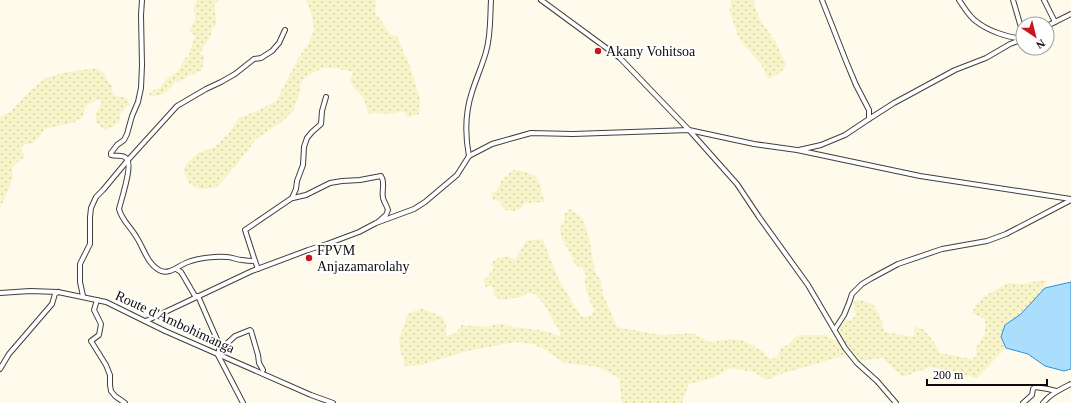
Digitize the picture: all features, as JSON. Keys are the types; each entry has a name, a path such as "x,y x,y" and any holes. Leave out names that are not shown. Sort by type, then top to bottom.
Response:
{"street":[{"path":"128,160 126,157 122,156 111,156 111,152 124,140 138,102 142,63 142,0"},
{"path":"469,156 466,139 466,123 471,94 486,51 489,35 491,0"},
{"path":"541,0 620,58 689,130 737,184 808,285 845,348 857,363 877,381 896,403"},
{"path":"822,0 856,85 869,110 869,119"},
{"path":"959,0 976,22 984,27 1015,38"},
{"path":"1012,0 1017,16"},
{"path":"1044,0 1052,16"},
{"path":"1055,22 1071,14"},
{"path":"82,296 80,264 90,244 90,217 96,197 104,190 128,160 177,106 235,74 254,59 261,58 272,51 279,43 285,30"},
{"path":"797,150 821,145 846,135 894,103 955,70 986,58 1015,42"},
{"path":"292,198 303,165 304,147 307,138 321,124 322,111 326,97"},
{"path":"146,321 258,269 359,232 376,223 414,209 457,175 469,156 492,144 531,133 573,134 689,130 754,144 797,150 920,176 1071,199"},
{"path":"128,160 128,170 119,209 126,224 136,236 155,267 162,271 176,269 187,262 208,258 228,257 255,262"},
{"path":"258,269 245,230 292,198 306,195 330,183 381,176 384,185 382,196 388,210 386,215 376,223"},
{"path":"835,329 850,303 852,294 862,284 872,278 898,264 942,249 987,241 1006,234 1071,199"},
{"path":"176,269 181,272 195,296 198,296 219,344 219,353 244,403"},
{"name":"Route d'Ambohimanga","path":"0,293 30,291 58,292 106,302 165,331 333,403"},
{"path":"0,369 9,354 52,304 55,294 58,292"},
{"path":"97,300 94,310 101,324 99,335 91,341 106,365 110,375 111,390 115,396 124,403"},
{"path":"219,353 235,336 250,330 259,363 263,370"},
{"path":"1043,403 1056,392 1071,384"},
{"path":"1023,403 1032,395 1035,387 1048,388 1056,392"}],"shaded area":[{"path":"198,0 220,0 214,4 217,26 213,27 210,37 200,54 204,55 201,71 189,75 185,79 174,83 172,87 163,94 150,97 149,94 161,87 165,80 178,71 185,58 190,57 189,53 195,36 190,31 195,19 194,5"},
{"path":"306,0 376,0 375,12 391,35 397,36 408,60 420,99 419,114 408,118 403,111 397,113 368,114 362,96 350,81 353,72 335,68 322,68 304,78 300,85 301,90 293,111 283,121 256,139 234,168 216,188 199,189 189,183 183,170 188,162 198,153 215,147 229,133 239,118 276,101 298,59 309,43 314,28 311,13"},
{"path":"731,0 753,0 759,18 775,41 786,64 782,71 776,75 768,79 761,64 739,39 730,12"},
{"path":"97,68 105,74 107,80 112,86 114,95 126,98 130,105 126,107 120,115 120,121 115,126 104,130 97,123 95,116 102,101 98,99 86,106 83,117 75,122 45,129 33,143 26,144 21,148 22,152 25,154 23,158 12,167 13,177 0,206 0,117 11,111 44,79 62,73"},
{"path":"513,170 523,171 536,176 542,188 541,191 545,202 525,203 521,208 514,211 505,210 499,201 493,200 491,194 497,190 502,180"},
{"path":"570,209 583,219 589,237 595,272 601,281 603,294 617,327 661,335 692,333 710,342 730,339 743,340 762,351 770,359 778,357 780,349 789,344 798,335 825,335 839,342 845,349 846,355 781,374 766,380 754,372 730,368 713,378 689,384 682,403 622,403 619,378 598,367 564,363 547,351 533,344 516,342 467,351 421,365 405,366 400,350 399,339 408,314 421,308 443,317 446,325 446,336 456,333 462,325 486,327 501,323 512,327 541,330 560,336 559,330 543,303 535,294 527,293 522,297 500,300 495,296 492,286 486,287 483,280 488,277 494,267 491,264 498,258 508,256 515,260 526,241 537,239 543,240 559,280 575,307 582,317 592,315 594,309 589,300 584,280 586,275 582,268 575,265 561,237 560,228 564,221 564,214"},
{"path":"1046,280 1045,288 1021,314 1005,325 1001,337 1006,348 977,378 931,367 903,377 882,358 859,361 848,348 839,331 840,325 846,319 850,321 856,315 853,303 856,300 863,301 873,304 879,314 885,332 914,337 915,326 924,330 934,342 940,353 972,359 977,355 976,348 985,333 985,319 972,313 982,298 1008,283 1024,284"}],"water":[{"path":"1071,282 1071,369 1064,371 1045,366 1028,354 1006,348 1001,337 1005,325 1021,314 1045,288"}],"place":[{"name":"Akany Vohitsoa","path":"598,51"},
{"name":"FPVM Anjazamarolahy","path":"309,258"}]}
